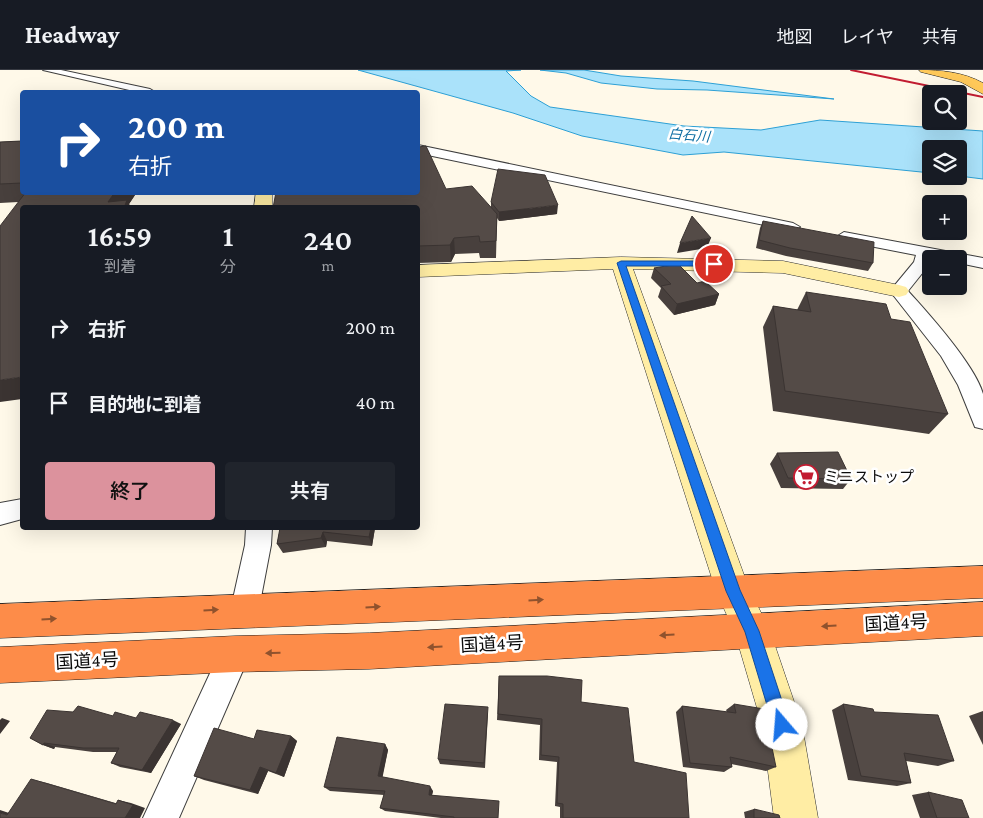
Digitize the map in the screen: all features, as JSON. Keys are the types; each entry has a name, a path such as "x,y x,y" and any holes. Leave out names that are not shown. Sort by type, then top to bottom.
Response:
{"highway":[{"path":"0,622 244,608 362,607 983,582"},
{"name":"国道4号","path":"0,665 369,650 983,619"}],"main road":[{"path":"924,70 968,81 978,85 983,90"}],"street":[{"path":"48,70 141,90"},
{"path":"420,148 802,229"},
{"path":"831,235 922,251"},
{"path":"967,260 983,263"},
{"path":"621,263 733,591 752,631 782,725 796,818"},
{"path":"420,271 621,263 733,264 784,267 899,291 954,358 974,394 983,422"},
{"path":"899,291 922,263"},
{"path":"0,514 20,509"},
{"path":"244,608 258,546 259,530"},
{"path":"160,818 235,654"}],"water":[{"name":"白石川","path":"358,70 521,70 506,71 531,96 550,107 684,126 761,130 820,120 922,127 922,130 983,131 983,179 967,177 967,140 922,140 922,172 724,152 683,155 582,136 513,113"},
{"path":"540,70 584,70 621,76 693,81 834,99 707,90 657,89 601,83 566,73"}],"building":[{"path":"20,141 20,183 0,184 0,142"},
{"path":"426,146 446,189 472,186 497,214 496,241 480,242 479,236 454,238 450,245 420,246 420,205 274,205 275,195 420,195 420,147"},
{"path":"498,169 545,175 558,205 499,212 491,202"},
{"path":"24,195 113,195 108,202 127,200 125,205 20,205 20,377 0,380 0,226"},
{"path":"692,216 711,238 680,243"},
{"path":"763,221 874,242 873,263 790,248 759,240"},
{"path":"678,264 697,283 705,281 719,294 677,304 661,286 671,284 654,268"},
{"path":"806,292 886,304 891,319 910,322 948,414 785,391 773,306 811,312"},
{"path":"838,452 851,479 788,478 777,453"},
{"path":"280,530 371,530 369,537 323,532 321,538 277,544"},
{"path":"499,676 547,676 582,680 581,702 628,708 634,762 686,773 689,818 563,818 563,804 557,803 559,757 541,755 542,719 498,714"},
{"path":"445,704 488,707 484,763 438,759"},
{"path":"734,704 764,709 776,767 730,757 732,767 690,763 682,706 736,713"},
{"path":"843,704 873,709 874,712 938,715 954,761 904,753 911,783 861,776"},
{"path":"78,706 113,716 115,712 136,718 140,712 173,720 142,770 111,763 119,748 83,748 44,743 43,745 30,738 47,710 73,712"},
{"path":"214,728 254,739 257,730 291,736 276,773 260,767 250,790 194,776"},
{"path":"337,737 385,744 378,776 430,786 429,795 499,801 498,818 454,818 380,808 385,791 324,787"},
{"path":"31,779 116,804 118,800 133,805 125,818 0,818 0,813 7,815"},
{"path":"928,792 962,800 969,818 937,818"},
{"path":"754,809 779,815 780,818 754,818"}],"railway":[{"path":"851,70 983,97"}],"place":[{"name":"ミニストップ","path":"806,477"}],"route":[{"path":"714,264 621,263 733,591 752,631 782,725"}]}
